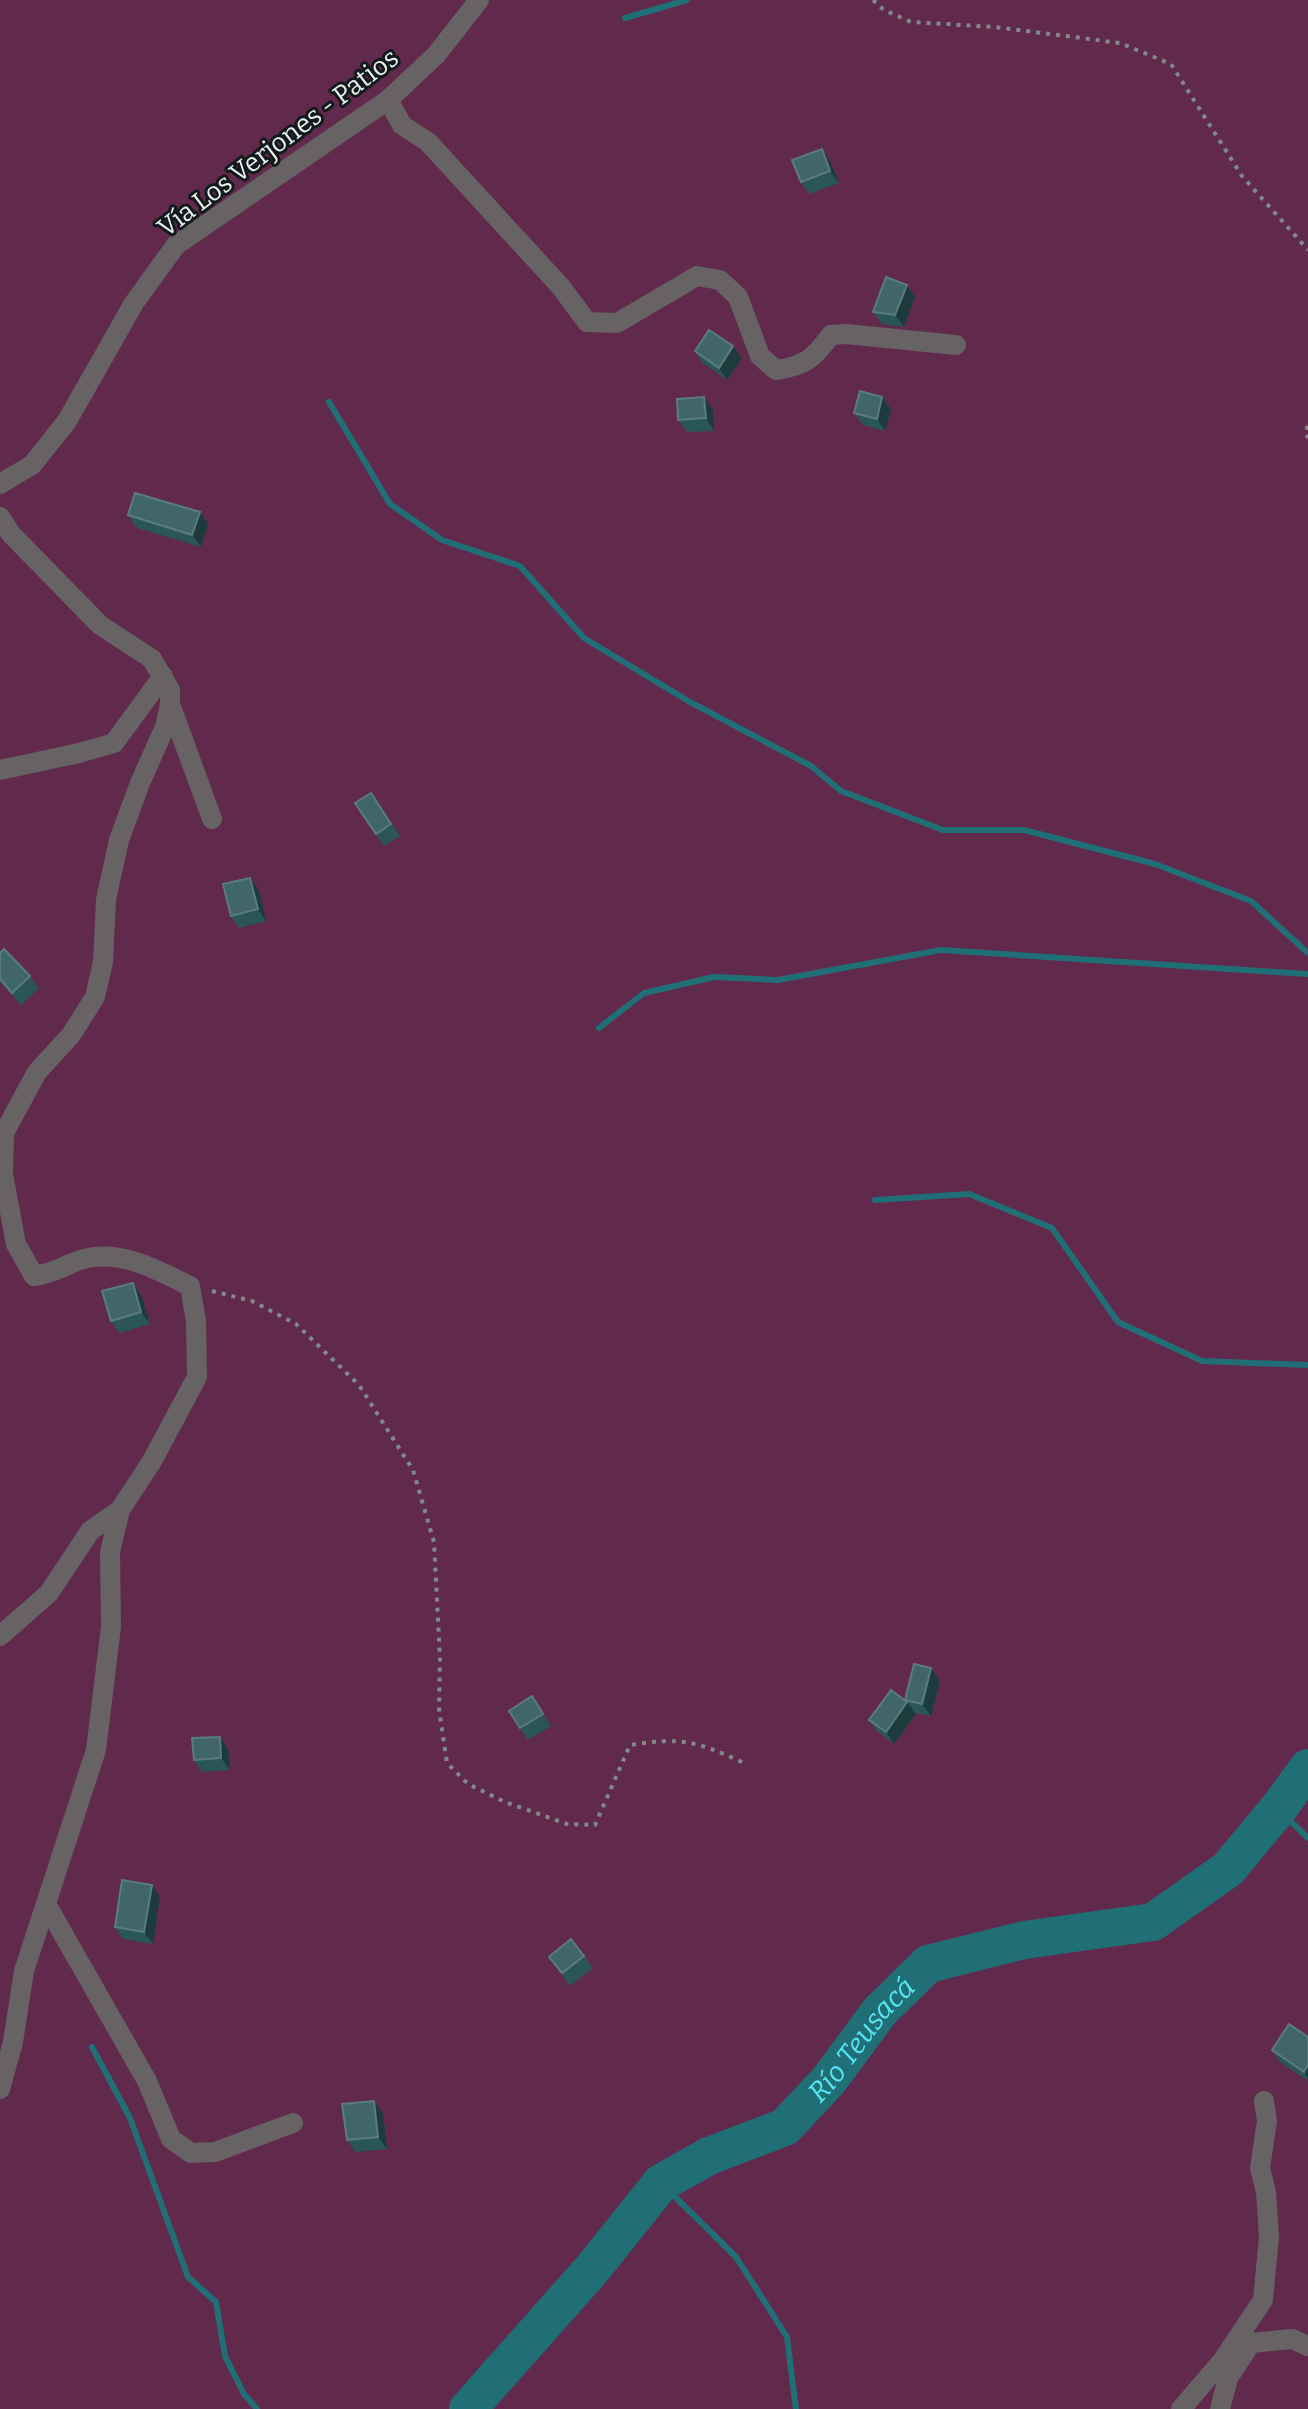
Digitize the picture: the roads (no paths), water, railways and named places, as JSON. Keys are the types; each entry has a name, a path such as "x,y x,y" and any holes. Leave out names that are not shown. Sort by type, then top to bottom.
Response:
{"street":[{"name":"Vía Los Verjones - Patios","path":"0,484 32,465 67,421 134,303 176,245 388,100 436,55 479,0"},
{"path":"388,100 402,125 428,142 561,287 587,322 617,323 697,276 720,280 738,297 760,356 776,370 799,367 817,354 831,335 956,345"},
{"path":"0,517 11,534 100,625 152,659 170,690 165,727 119,840 106,900 103,962 95,997 71,1035 37,1072 4,1133 3,1174 16,1244 34,1276 52,1274 87,1258 122,1257 190,1286 196,1321 197,1377 152,1461 120,1510 110,1552 111,1627 96,1750 24,1971 13,2042 0,2089"},
{"path":"0,770 114,743 163,676"},
{"path":"170,704 212,819"},
{"path":"0,1636 49,1593 90,1531 120,1510"},
{"path":"46,1904 147,2081 171,2139 191,2153 215,2152 293,2123"},
{"path":"1181,2409 1223,2360 1263,2300 1269,2237 1266,2192 1260,2168 1267,2121 1264,2101"},
{"path":"1220,2409 1228,2378 1251,2343 1292,2339 1308,2346"}],"waterway":[{"path":"625,18 687,0"},
{"path":"329,402 390,504 442,540 520,566 584,638 690,702 811,766 841,791 943,830 1024,830 1155,864 1251,901 1308,953"},
{"path":"599,1028 644,993 714,977 778,980 941,950 1308,974"},
{"path":"875,1200 969,1194 1052,1228 1118,1322 1202,1361 1308,1365"},
{"name":"Río Teusacá","path":"468,2409 593,2268 661,2183 709,2156 785,2127 829,2080 880,2011 928,1964 1024,1940 1153,1922 1228,1869 1308,1768"},
{"path":"1278,1809 1308,1838"},
{"path":"92,2047 130,2118 188,2277 216,2302 225,2356 244,2394 257,2409"},
{"path":"661,2183 736,2257 787,2337 796,2409"}]}
